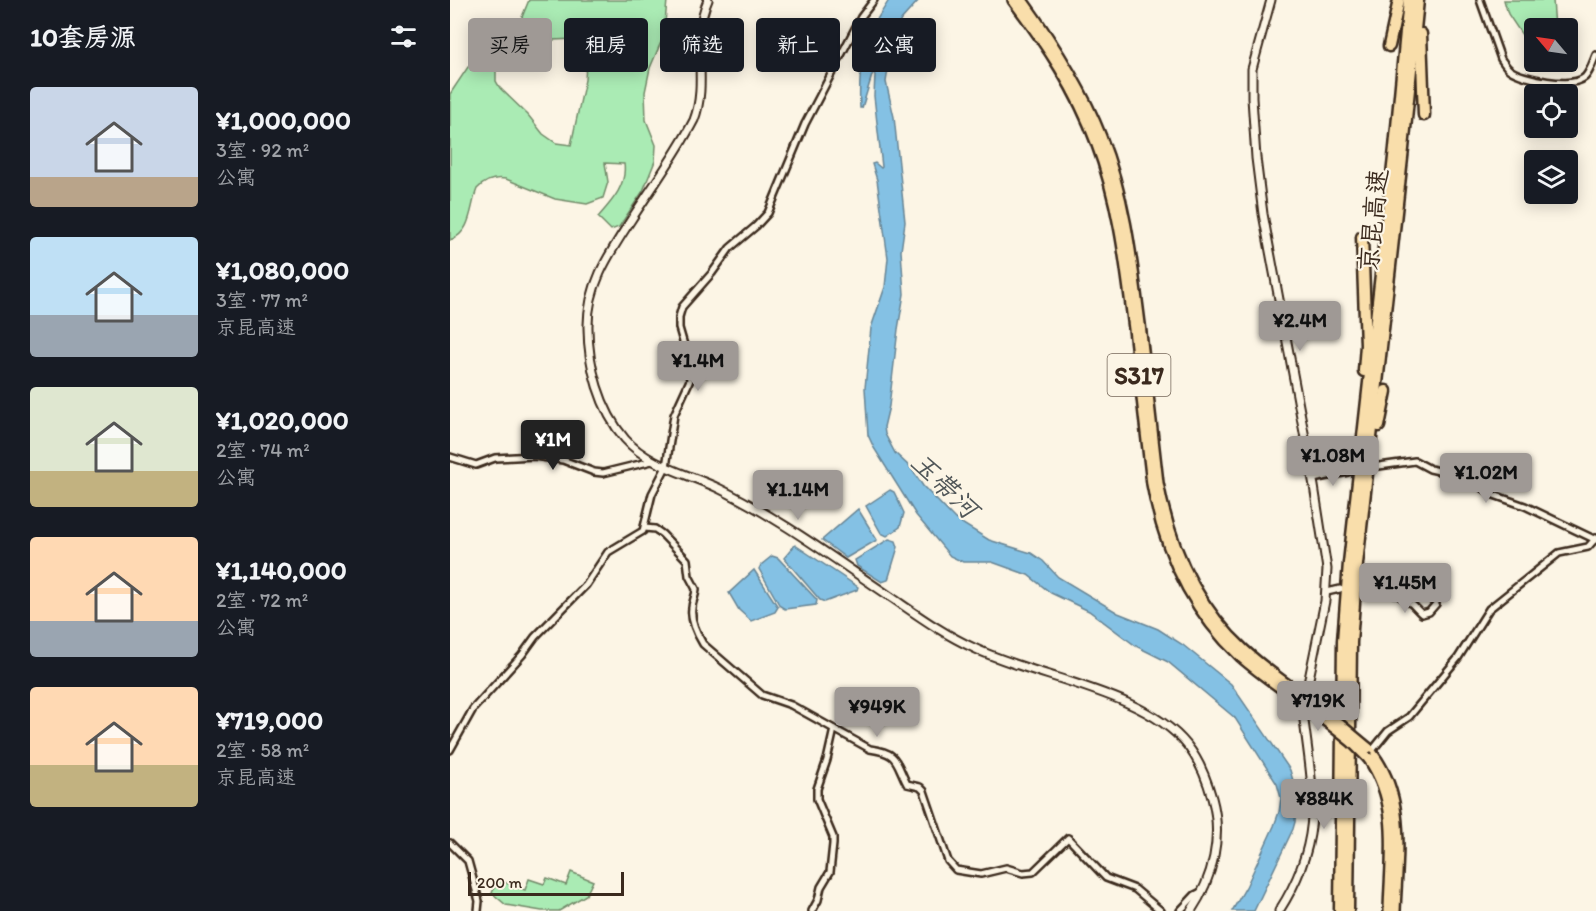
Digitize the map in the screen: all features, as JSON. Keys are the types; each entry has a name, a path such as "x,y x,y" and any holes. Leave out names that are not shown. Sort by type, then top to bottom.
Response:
{"highway":[{"path":"1389,46 1399,0"},
{"name":"京昆高速","path":"1340,911 1341,670 1348,574 1409,0"},
{"path":"1418,0 1424,115"},
{"name":"京昆高速","path":"1348,911 1350,670 1362,527 1418,0"},
{"path":"1358,490 1366,345 1362,237"},
{"path":"1362,527 1386,391"}],"main road":[{"name":"S317","path":"1013,0 1061,70 1077,98 1096,142 1110,186 1124,249 1152,484 1158,514 1173,562 1196,604 1224,640 1248,663 1319,712 1379,762 1390,784 1397,812 1398,840 1394,911"},
{"name":"S317","path":"1022,0 1067,67 1083,96 1102,140 1116,184 1130,248 1158,483 1164,512 1179,559 1202,600 1229,635 1304,701"},
{"name":"S317","path":"1369,753 1384,787 1390,812 1389,911"}],"street":[{"path":"708,0 703,11 698,42 699,100 694,120 605,261 595,286 588,326 595,375 606,408 626,439 652,461 719,489 762,513 920,617 969,646 1126,702 1150,714 1170,729 1188,746 1196,758 1214,806 1217,830 1213,863 1203,891 1191,911"},
{"path":"450,750 473,709 522,655 535,637 586,585 608,552 636,537 645,528 652,494 666,467 675,416 690,380 686,352 679,328 682,307 712,273 730,248 768,213 805,124 861,17 874,0"},
{"path":"1271,0 1252,69 1256,158 1267,237 1313,479 1327,569 1327,592 1304,701 1313,800 1312,827 1304,860 1279,911"},
{"path":"1480,0 1501,59 1512,71 1549,81 1580,80 1588,74 1596,56"},
{"path":"450,457 476,465 495,458 534,456 564,460 594,472 603,473 652,461"},
{"path":"1369,753 1388,731 1409,717 1464,650 1484,615 1497,602 1559,553 1588,547 1596,539 1525,506 1499,498 1466,477 1430,469 1415,461 1379,466"},
{"path":"1313,479 1348,472"},
{"path":"645,528 655,529 662,534 687,560 689,576 696,589 692,618 703,644 762,695 791,705 870,749 882,750 891,754 898,763 907,784 920,787 924,791 948,861 959,872 986,874 1006,868 1023,873 1033,872 1068,838 1106,878 1135,889 1161,911"},
{"path":"1362,585 1392,592 1408,601 1422,614 1429,612 1436,604"},
{"path":"1327,592 1340,589"},
{"path":"812,911 832,867 833,839 816,792 834,729"},
{"path":"450,843 468,861 479,901 478,911"},
{"path":"1180,911 1195,895 1203,891"},
{"path":"1389,911 1394,911"}],"green space":[{"path":"529,0 667,0 665,18 660,18 660,44 650,68 645,92 646,120 656,145 655,161 643,191 619,227 611,230 598,217 621,186 624,172 624,164 605,163 608,182 603,198 587,204 555,199 506,179 498,178 487,181 477,189 463,231 450,240 450,94 468,67 468,72 496,72 496,81 500,88 528,115 543,134 556,143 571,145 585,72 648,72 648,18 564,18 564,40 552,40 552,18 522,18"},
{"path":"1504,0 1553,0 1554,18 1524,18 1524,38 1508,14"},
{"path":"571,872 593,881 586,895 559,911 542,911 506,905 492,893 498,880 525,890 529,879 544,884 547,878 566,885"}],"water":[{"path":"889,0 919,0 903,18 877,18"},
{"path":"861,72 873,72 862,108 860,108"},
{"path":"873,72 888,72 886,82 894,117 905,222 901,251 904,294 889,406 884,427 885,434 895,453 955,519 989,540 1031,553 1043,561 1058,577 1118,613 1158,629 1183,645 1231,684 1290,770 1296,791 1293,829 1254,911 1232,911 1246,887 1274,826 1281,798 1277,784 1235,718 1168,662 1136,646 1089,611 1051,593 1028,575 992,562 963,562 950,556 916,515 868,435 865,388 871,328 885,287 888,258 877,180 872,164 875,163 882,167 874,96 875,75"},
{"path":"890,490 894,492 904,513 900,527 887,536 881,533 866,506"},
{"path":"858,509 877,540 846,558 822,540"},
{"path":"889,539 896,541 898,547 888,580 882,582 857,566 855,560"},
{"path":"795,545 858,587 857,590 825,602 820,600 784,558"},
{"path":"772,556 778,558 817,600 816,605 785,609 780,606 759,569"},
{"path":"754,570 778,607 775,612 751,621 739,610 729,593"}],"water label":[{"name":"玉带河","path":"945,485"}]}
